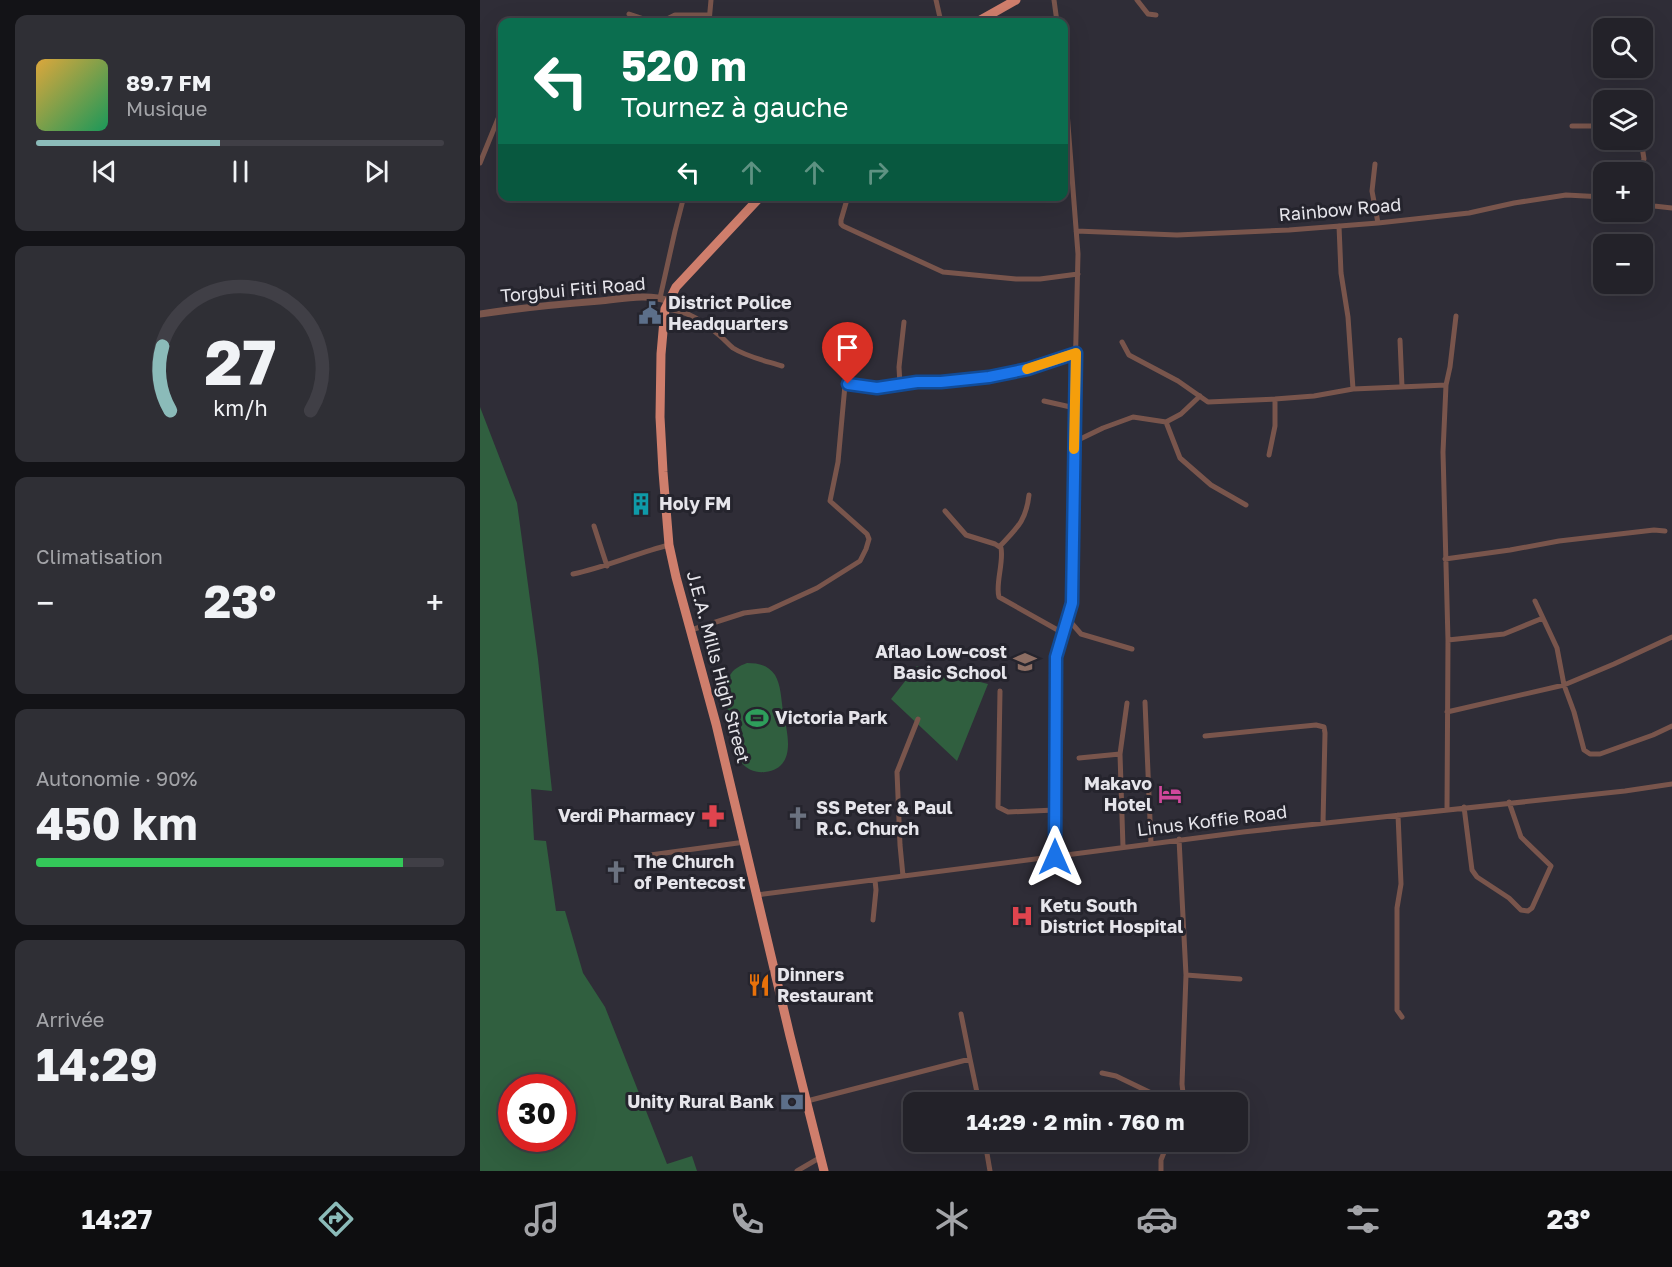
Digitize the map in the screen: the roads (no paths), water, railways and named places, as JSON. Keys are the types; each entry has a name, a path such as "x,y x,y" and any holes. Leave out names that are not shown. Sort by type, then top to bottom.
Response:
{"highway":[{"path":"984,18 1016,0"},
{"name":"J.E.A. Mills High Street","path":"756,201 676,287 665,303 660,417 663,472 669,545 716,724 824,1171"}],"street":[{"path":"669,18 675,15 709,15 711,0"},
{"path":"936,0 940,18"},
{"path":"1054,0 1056,18"},
{"path":"1137,0 1148,14 1156,15"},
{"path":"629,14 641,18"},
{"path":"480,163 498,119"},
{"path":"1055,857 1056,657 1072,603 1078,274 1068,125"},
{"path":"1572,126 1593,126"},
{"path":"1375,164 1372,191 1378,224"},
{"name":"Rainbow Road","path":"1076,231 1177,235 1378,224 1469,213 1566,195 1593,196"},
{"path":"683,201 675,231 665,303 692,315 733,348 782,366"},
{"path":"846,201 840,220 843,226 943,272 1016,279 1040,279 1078,274"},
{"path":"1653,206 1672,208"},
{"path":"1339,226 1341,273 1348,317 1353,389"},
{"name":"Torgbui Fiti Road","path":"480,314 651,297 665,303"},
{"path":"1447,809 1448,640 1443,452 1446,385 1456,316"},
{"path":"900,385 899,367 904,322"},
{"path":"1400,340 1402,387"},
{"path":"1122,342 1130,356 1178,381 1208,402 1314,396 1353,389 1446,385"},
{"path":"691,630 744,613 769,610 817,588 863,558 869,539 867,534 830,501 838,462 845,385 852,383 877,388 989,377 1028,369 1076,353"},
{"path":"1074,442 1133,417 1166,422 1181,414 1200,396"},
{"path":"1269,455 1275,426 1275,399"},
{"path":"1044,401 1074,408"},
{"path":"1166,422 1180,458 1211,485 1246,506"},
{"path":"1000,546 1025,517 1029,495"},
{"path":"945,511 966,535 1000,546"},
{"path":"594,526 607,566"},
{"path":"1445,559 1559,541 1654,530 1665,531"},
{"path":"573,574 607,566 669,545"},
{"path":"1000,546 1002,552 999,597 1063,633"},
{"path":"1535,601 1557,648 1564,685 1584,750 1590,754 1600,754 1672,726"},
{"path":"1448,640 1504,634 1543,618"},
{"path":"1068,619 1081,634 1132,648"},
{"path":"1447,712 1564,685 1672,637"},
{"path":"1000,691 998,807 1008,812 1055,810"},
{"path":"1145,702 1151,843"},
{"path":"1122,847 1120,754 1127,703"},
{"path":"903,876 897,772 918,719"},
{"path":"1205,736 1306,726 1324,727 1323,824"},
{"path":"1079,758 1120,754"},
{"name":"Linus Koffie Road","path":"757,895 1151,843 1672,784"},
{"path":"1464,807 1472,870 1477,877 1509,898 1521,910 1528,911 1532,908 1551,866 1521,837 1509,802"},
{"path":"1398,815 1401,884 1397,908 1397,1010 1402,1017"},
{"path":"1179,840 1186,975 1182,1092"},
{"path":"643,856 745,842"},
{"path":"873,920 875,880"},
{"path":"1186,975 1240,979"},
{"path":"960,1014 977,1092"},
{"path":"807,1101 970,1059"},
{"path":"1102,1073 1116,1076 1150,1092"},
{"path":"987,1152 990,1171"},
{"path":"1161,1171 1164,1152"},
{"path":"797,1171 821,1157"}],"place":[{"name":"District Police Headquarters","path":"650,313"},
{"name":"Holy FM","path":"641,504"},
{"name":"Aflao Low-cost Basic School","path":"1025,662"},
{"name":"Victoria Park","path":"757,718"},
{"name":"Makavo Hotel","path":"1170,794"},
{"name":"Verdi Pharmacy","path":"713,816"},
{"name":"SS Peter & Paul R.C. Church","path":"798,818"},
{"name":"The Church of Pentecost","path":"616,872"},
{"name":"Ketu South District Hospital","path":"1022,916"},
{"name":"Dinners Restaurant","path":"759,985"},
{"name":"Unity Rural Bank","path":"792,1102"}]}
